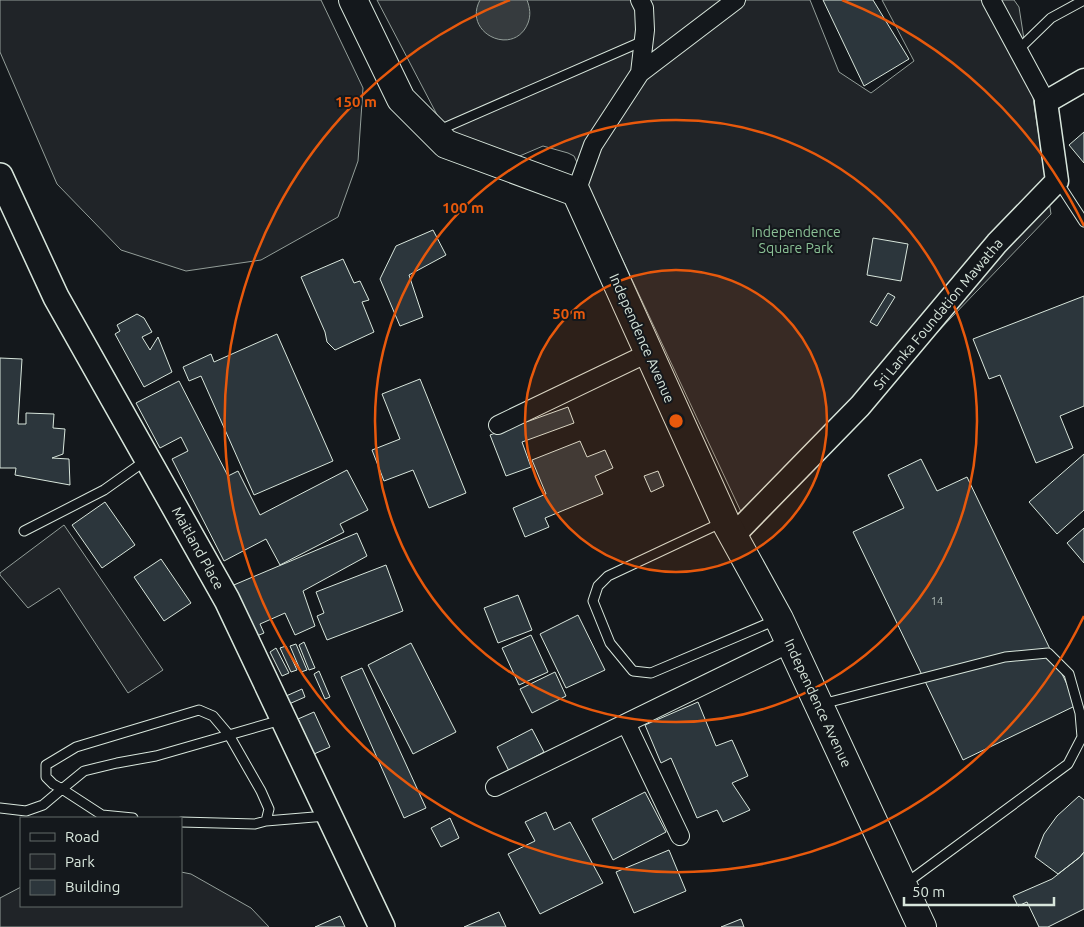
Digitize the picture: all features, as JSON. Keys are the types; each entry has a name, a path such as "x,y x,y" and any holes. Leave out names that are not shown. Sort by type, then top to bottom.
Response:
{"main road":[{"path":"353,0 401,99 446,144 576,192"},
{"name":"Maitland Place","path":"0,176 56,297 227,600 382,927"},
{"name":"Independence Avenue","path":"576,192 729,529 779,619 922,927"}],"street":[{"path":"640,0 644,8 645,30 640,73"},
{"path":"576,192 593,145 640,73 736,0"},
{"path":"992,0 1046,102 1057,181"},
{"path":"1046,102 1084,80"},
{"name":"Sri Lanka Foundation Mawatha","path":"729,529 860,406 997,243 1057,181"},
{"path":"498,426 648,353"},
{"path":"494,787 790,643"},
{"path":"626,723 680,836"}],"lane":[{"path":"1018,50 1051,18 1084,0"},
{"path":"435,132 643,41"},
{"path":"1057,181 1084,222"},
{"path":"24,531 104,490 148,460"},
{"path":"729,529 608,576 598,586 594,601 610,643 633,671 650,673 779,619"},
{"path":"819,705 1005,657 1048,654 1069,674 1080,713 1082,737 1068,764 903,886"},
{"path":"125,817 102,814 53,784 46,776 46,765 76,747 199,710 214,716 230,735 269,809 266,821"},
{"path":"0,808 26,811 43,805 84,771 156,756 284,719"},
{"path":"182,822 256,824 266,821 329,815"}],"green space":[{"path":"0,0 321,0 363,88 358,161 338,217 261,260 186,271 121,250 57,184 0,52"},
{"name":"Independence Square Park","path":"377,0 810,0 839,72 871,93 914,61 882,0 1014,0 1019,7 1051,214 901,370 743,516 574,156 543,146 515,158 446,132"},
{"path":"64,525 163,670 128,693 59,588 28,608 0,575 0,573"},
{"path":"182,872 191,874 251,908 269,927 0,927 0,898 20,888 20,907 182,907"}],"shaded area":[{"path":"480,0 527,0 530,12 528,23 521,33 512,39 502,40 492,37 484,31 478,22 476,12"}],"building":[{"path":"823,0 873,0 909,59 864,86"},
{"path":"1084,132 1084,163 1069,145"},
{"path":"433,230 446,255 409,275 423,317 400,326 380,279 396,246"},
{"path":"873,238 908,244 901,281 867,275"},
{"path":"343,259 354,283 360,281 369,300 362,302 374,332 335,350 327,342 325,332 301,277"},
{"path":"888,293 895,297 877,326 870,322"},
{"path":"1084,296 1084,406 1060,416 1073,448 1036,463 1000,375 989,379 973,339"},
{"path":"137,314 144,318 152,332 142,337 150,350 158,337 172,372 144,387 115,334 120,331 117,325"},
{"path":"277,334 333,461 254,495 201,376 189,381 183,367 211,354 214,362"},
{"path":"0,358 22,359 18,424 26,424 26,413 54,414 53,428 65,429 63,454 52,458 69,459 70,485 15,475 16,468 0,468"},
{"path":"420,379 466,493 429,508 413,470 384,481 372,450 400,439 382,394"},
{"path":"179,381 228,476 238,471 260,515 347,470 368,510 340,524 344,532 280,565 266,539 224,561 172,459 188,451 181,437 160,448 136,403"},
{"path":"568,407 574,423 522,442 531,467 506,476 490,435"},
{"path":"580,441 587,457 605,450 613,468 595,476 603,494 545,518 549,527 525,537 513,508 546,494 532,460"},
{"path":"1084,454 1084,510 1057,534 1029,502"},
{"path":"921,459 937,491 967,477 1077,705 963,760 853,532 904,508 888,475"},
{"path":"658,471 664,486 651,492 644,476"},
{"path":"105,502 135,545 102,568 72,525"},
{"path":"1084,528 1084,563 1067,543"},
{"path":"357,533 367,556 303,591 315,626 295,635 285,613 260,624 264,633 252,638 229,587"},
{"path":"161,559 191,603 164,621 134,577"},
{"path":"386,565 403,611 327,640 317,616 324,613 316,592"},
{"path":"518,595 532,630 498,643 484,608"},
{"path":"578,615 605,670 566,688 540,634"},
{"path":"531,635 548,672 519,685 502,648"},
{"path":"304,642 315,668 309,670 299,645"},
{"path":"411,643 456,732 413,754 368,665"},
{"path":"296,644 307,670 301,672 290,646"},
{"path":"286,646 297,670 291,672 280,648"},
{"path":"276,648 289,673 282,676 270,652"},
{"path":"362,668 426,808 404,818 341,677"},
{"path":"319,671 330,697 325,699 314,674"},
{"path":"555,672 566,696 532,713 520,689"},
{"path":"302,689 305,697 289,704 286,696"},
{"path":"698,702 716,746 732,740 748,776 732,783 750,810 723,822 717,810 697,818 671,758 661,763 645,725"},
{"path":"314,712 330,747 314,754 298,719"},
{"path":"532,729 544,752 509,771 497,747"},
{"path":"645,792 666,832 613,860 592,819"},
{"path":"1079,796 1084,800 1084,852 1058,874 1035,857 1044,834 1057,816"},
{"path":"546,812 554,830 570,822 603,883 540,914 508,854 535,841 525,822"},
{"path":"450,818 459,838 441,847 431,828"},
{"path":"669,850 686,891 634,913 616,872"},
{"path":"1084,852 1084,909 1048,927 1039,927 1027,902 1018,906 1013,896 1052,879"},
{"path":"499,912 506,927 464,927"},
{"path":"340,916 345,927 315,927"},
{"path":"741,919 744,927 721,927"}]}
